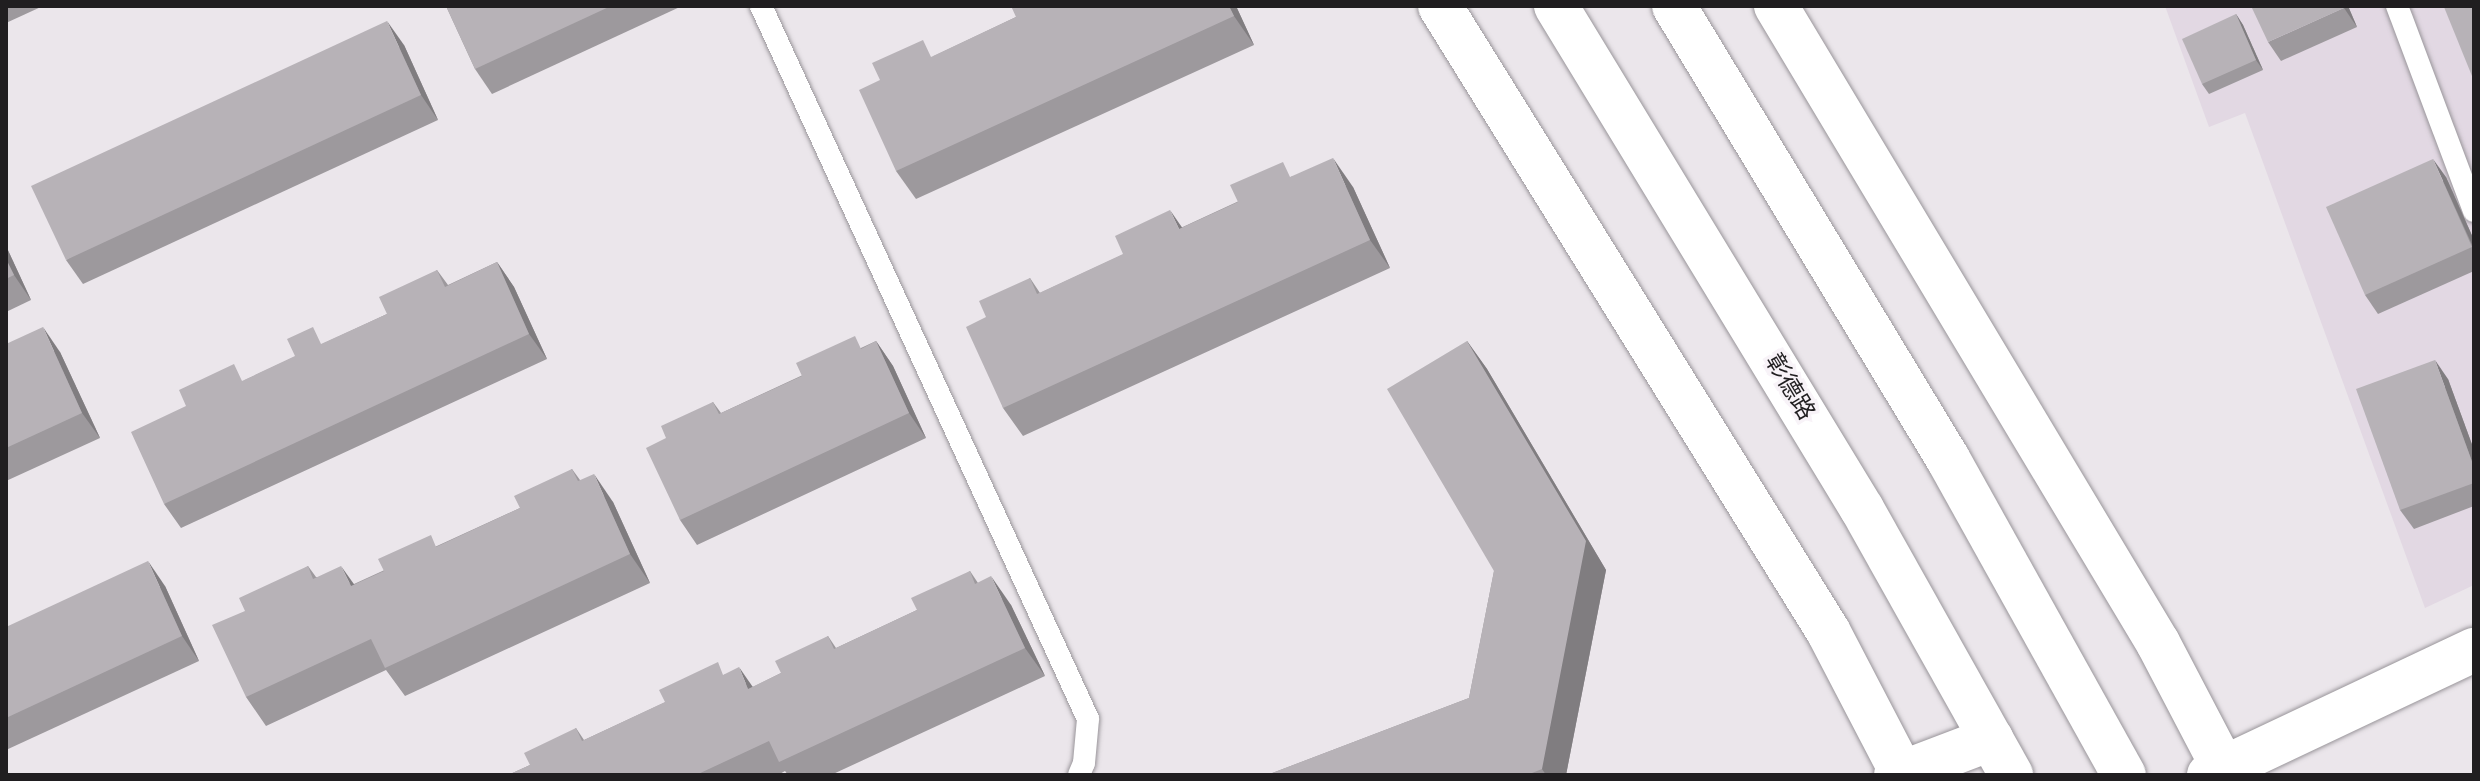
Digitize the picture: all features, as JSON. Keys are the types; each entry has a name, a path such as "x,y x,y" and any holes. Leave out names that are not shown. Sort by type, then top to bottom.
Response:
{"street":[{"path":"1440,6 1828,631 1901,774 2001,757"},
{"name":"彰德路","path":"1556,6 1862,509 2001,757"},
{"path":"1674,6 1948,459 2124,775"},
{"path":"1776,6 2158,643 2220,773 2474,650"}],"lane":[{"path":"761,6 1088,719 1084,763 1079,775"},
{"path":"2397,6 2474,211"}],"shaded area":[{"path":"2165,6 2474,6 2474,585 2425,608 2245,113 2209,127"}],"building":[{"path":"446,6 611,6 475,69"},
{"path":"1011,6 1229,6 1234,16 896,171 859,90 880,80 872,63 923,40 931,57 1016,17"},
{"path":"2251,6 2343,6 2344,8 2268,42"},
{"path":"2474,6 2474,81 2444,7"},
{"path":"2236,14 2256,60 2202,84 2182,39"},
{"path":"387,21 421,95 66,260 31,186"},
{"path":"1333,158 1370,240 1003,408 966,327 986,317 979,301 1030,278 1037,294 1123,254 1115,236 1170,210 1179,229 1238,202 1230,185 1283,162 1290,177"},
{"path":"2433,159 2472,247 2365,295 2326,207"},
{"path":"6,259 14,275 6,279"},
{"path":"497,262 529,334 164,504 131,432 186,406 179,390 234,364 242,381 295,356 287,339 313,327 321,344 387,314 379,297 437,270 445,287"},
{"path":"43,327 82,413 6,448 6,344"},
{"path":"855,336 861,349 876,341 909,413 680,520 646,448 666,438 661,426 713,402 719,414 802,376 796,363"},
{"path":"1467,341 1586,541 1542,769 1527,775 1267,775 1469,698 1494,571 1387,389"},
{"path":"2435,360 2474,467 2474,483 2400,510 2356,389"},
{"path":"572,469 578,481 594,474 630,554 385,668 371,639 246,697 212,625 245,611 239,598 308,566 313,579 341,566 351,586 384,571 378,559 431,535 436,547 520,508 514,496"},
{"path":"148,561 182,636 6,718 6,627"},
{"path":"970,571 975,584 991,576 1025,648 779,762 769,741 696,775 508,775 530,765 524,753 576,728 582,741 665,702 659,690 718,662 723,675 739,667 748,689 781,673 775,661 828,636 834,649 917,610 911,598"}]}
